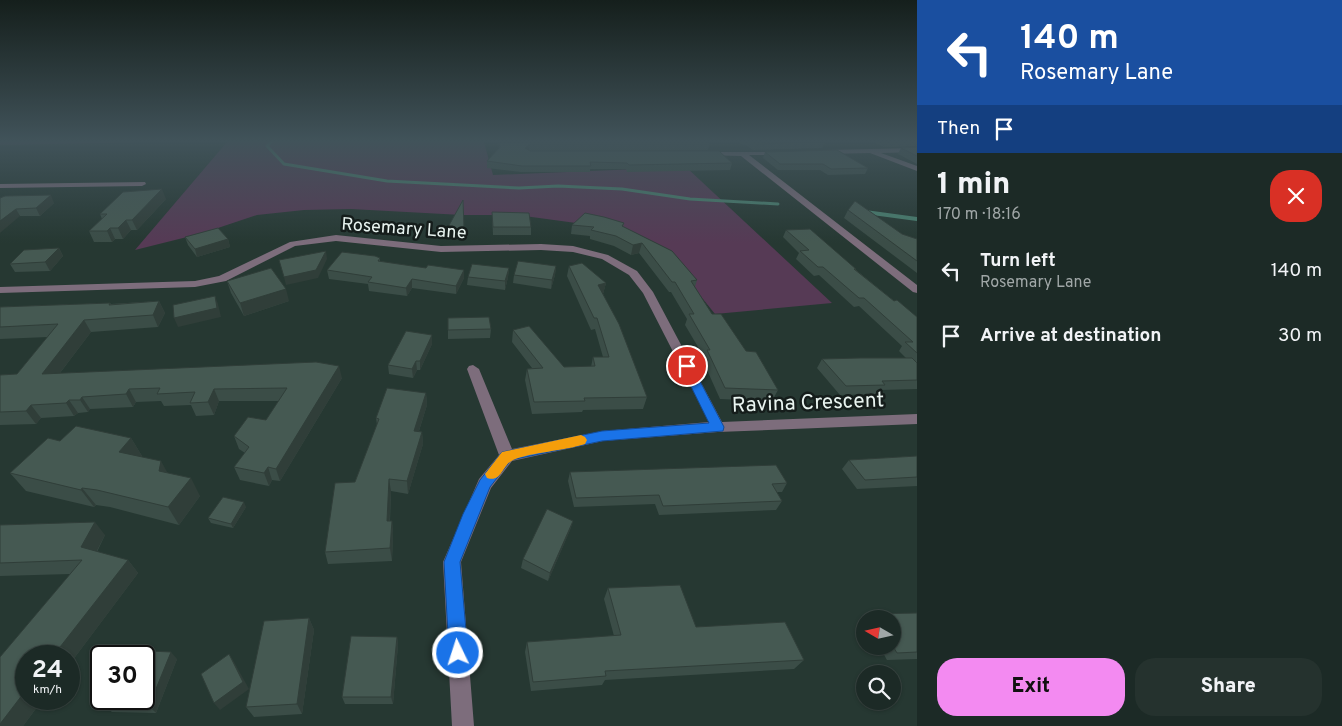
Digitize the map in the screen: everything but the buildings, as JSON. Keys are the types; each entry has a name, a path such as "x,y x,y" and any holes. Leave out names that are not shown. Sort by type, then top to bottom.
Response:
{"street":[{"path":"771,176 917,290"},
{"path":"0,186 142,184"},
{"name":"Rosemary Lane","path":"0,290 195,284 222,279 293,244 336,238 441,249 541,247 573,249 604,257 633,273 648,292 718,427"},
{"path":"464,726 452,562 485,484 507,456 473,369"},
{"name":"Ravina Crescent","path":"507,456 602,436 718,427 917,419"}],"shaded area":[{"path":"198,176 696,176 832,303 715,314 674,263 576,223 517,215 462,215 351,209 304,210 257,215 203,233 135,250"}],"waterway":[{"path":"356,176 387,181 519,188 558,186 622,189 690,199 778,204"},
{"path":"865,212 917,219"}],"slow traffic":[{"path":"492,474 507,456 581,440"}],"route":[{"path":"458,653 452,562 485,484 507,456 602,436 718,427 687,366"}]}
